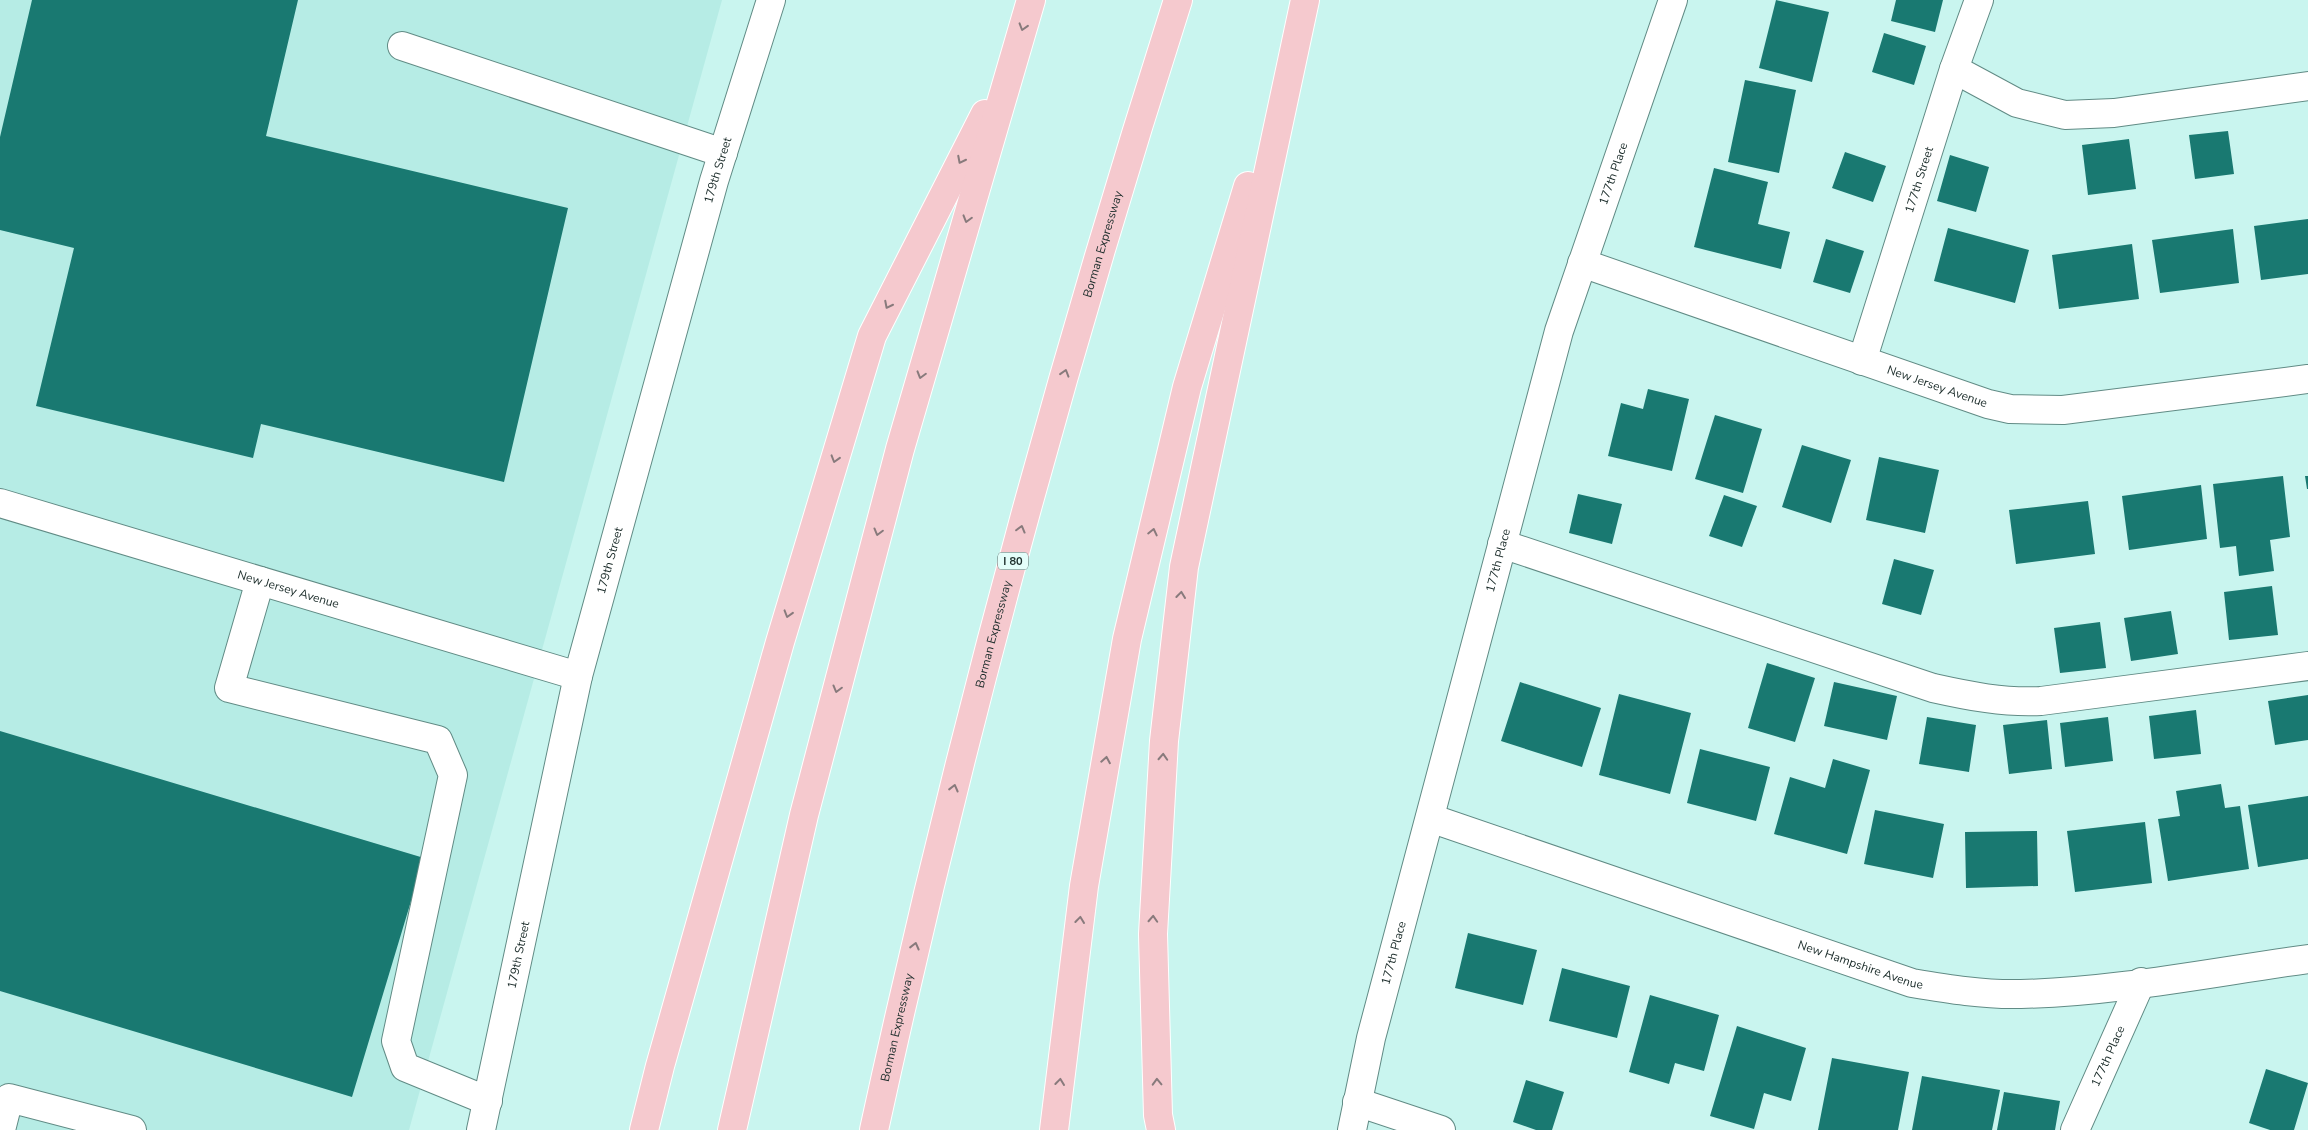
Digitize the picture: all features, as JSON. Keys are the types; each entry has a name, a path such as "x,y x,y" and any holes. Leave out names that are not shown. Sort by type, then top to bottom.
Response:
{"highway":[{"path":"732,1130 804,815 900,449 1032,0"},
{"name":"Borman Expressway","path":"874,1130 903,998 965,740 1048,430 1178,0"},
{"path":"1054,1130 1084,886 1128,639 1187,387 1303,9"},
{"path":"1161,1130 1158,1115 1152,934 1164,741 1184,568 1303,9"},
{"path":"644,1130 660,1066 780,642 872,336 1015,54"}],"street":[{"name":"179th Street","path":"481,1130 578,676 723,153 771,0"},
{"name":"177th Place","path":"1352,1130 1371,1038 1559,331 1674,0"},
{"name":"177th Street","path":"1862,361 1954,69 1979,0"},
{"path":"402,46 723,153"},
{"path":"1954,69 2017,103 2065,116 2114,113 2308,86"},
{"name":"New Jersey Avenue","path":"1582,263 1862,361 2010,410 2039,412 2308,379"},
{"name":"New Jersey Avenue","path":"0,504 578,676"},
{"path":"1502,544 1933,688 1988,699 2018,702 2042,700 2308,666"},
{"path":"260,581 229,688 438,740 453,774 396,1041 405,1067 488,1101"},
{"name":"New Hampshire Avenue","path":"1430,818 1912,982 1967,992 2020,994 2081,990 2308,959"},
{"name":"177th Place","path":"2075,1130 2141,982"},
{"path":"1,1130 9,1098 132,1130"},
{"path":"1357,1102 1440,1130"}],"shaded area":[{"path":"0,0 722,0 409,1130 0,1130"}],"building":[{"path":"32,0 298,0 266,136 568,208 504,482 261,424 253,458 36,406 74,248 0,230 0,137"},
{"path":"1776,0 1829,12 1812,82 1759,68"},
{"path":"1896,0 1943,0 1935,32 1891,21"},
{"path":"1884,33 1926,46 1914,85 1872,72"},
{"path":"1745,80 1796,90 1779,173 1728,162"},
{"path":"2228,131 2234,174 2195,179 2189,135"},
{"path":"2129,139 2136,189 2088,195 2082,145"},
{"path":"1845,152 1886,166 1873,202 1832,188"},
{"path":"1950,155 1989,167 1976,212 1937,201"},
{"path":"1714,168 1768,182 1758,224 1790,232 1781,269 1694,247"},
{"path":"2308,219 2308,274 2261,280 2254,226"},
{"path":"1948,228 2029,250 2015,303 1934,281"},
{"path":"2233,229 2239,283 2160,293 2152,240"},
{"path":"1826,239 1864,251 1850,293 1813,282"},
{"path":"2132,244 2139,299 2059,309 2052,255"},
{"path":"1648,389 1689,399 1672,471 1608,456 1621,403 1643,409"},
{"path":"1715,415 1762,429 1743,493 1695,479"},
{"path":"1802,445 1851,460 1831,523 1782,507"},
{"path":"1879,457 1939,470 1925,533 1866,520"},
{"path":"2283,476 2290,537 2270,540 2274,571 2239,576 2236,546 2220,548 2213,484"},
{"path":"2305,476 2308,476 2308,489 2307,489"},
{"path":"2201,485 2207,539 2129,550 2122,496"},
{"path":"1578,494 1622,504 1612,544 1569,533"},
{"path":"1724,495 1757,506 1742,547 1709,536"},
{"path":"2088,501 2095,554 2016,564 2009,510"},
{"path":"1894,559 1934,570 1921,615 1882,604"},
{"path":"2272,586 2278,635 2229,640 2224,592"},
{"path":"2171,611 2178,654 2131,661 2124,618"},
{"path":"2100,622 2106,668 2060,673 2054,628"},
{"path":"1767,663 1815,678 1795,742 1748,728"},
{"path":"1520,682 1601,708 1582,767 1501,741"},
{"path":"1834,682 1897,696 1887,740 1824,726"},
{"path":"1619,694 1691,713 1670,794 1599,775"},
{"path":"2308,695 2308,740 2275,745 2268,701"},
{"path":"2196,710 2201,754 2154,759 2149,716"},
{"path":"1927,717 1976,725 1969,772 1919,764"},
{"path":"2108,717 2113,761 2065,767 2060,723"},
{"path":"2047,720 2052,769 2009,774 2003,725"},
{"path":"0,731 424,858 352,1097 0,991"},
{"path":"1700,749 1770,767 1756,821 1687,803"},
{"path":"1833,759 1870,770 1847,854 1774,834 1790,777 1825,788"},
{"path":"2221,784 2225,808 2240,806 2249,869 2168,881 2158,819 2180,816 2176,791"},
{"path":"2308,796 2308,859 2258,867 2248,805"},
{"path":"1875,810 1944,824 1933,878 1864,864"},
{"path":"2145,822 2152,883 2075,892 2067,831"},
{"path":"2037,831 2038,886 1966,888 1965,832"},
{"path":"1468,933 1537,950 1523,1005 1455,988"},
{"path":"1562,968 1630,986 1617,1038 1549,1021"},
{"path":"1650,995 1719,1015 1704,1071 1675,1063 1669,1084 1629,1072"},
{"path":"1737,1026 1806,1048 1791,1101 1764,1093 1754,1129 1710,1116"},
{"path":"1832,1058 1909,1072 1898,1130 1818,1130"},
{"path":"2266,1069 2308,1083 2294,1130 2270,1130 2249,1123"},
{"path":"1922,1076 2000,1090 1992,1130 1912,1130"},
{"path":"1526,1080 1564,1092 1552,1130 1536,1130 1513,1122"},
{"path":"2004,1092 2060,1101 2055,1130 1997,1130"}]}
